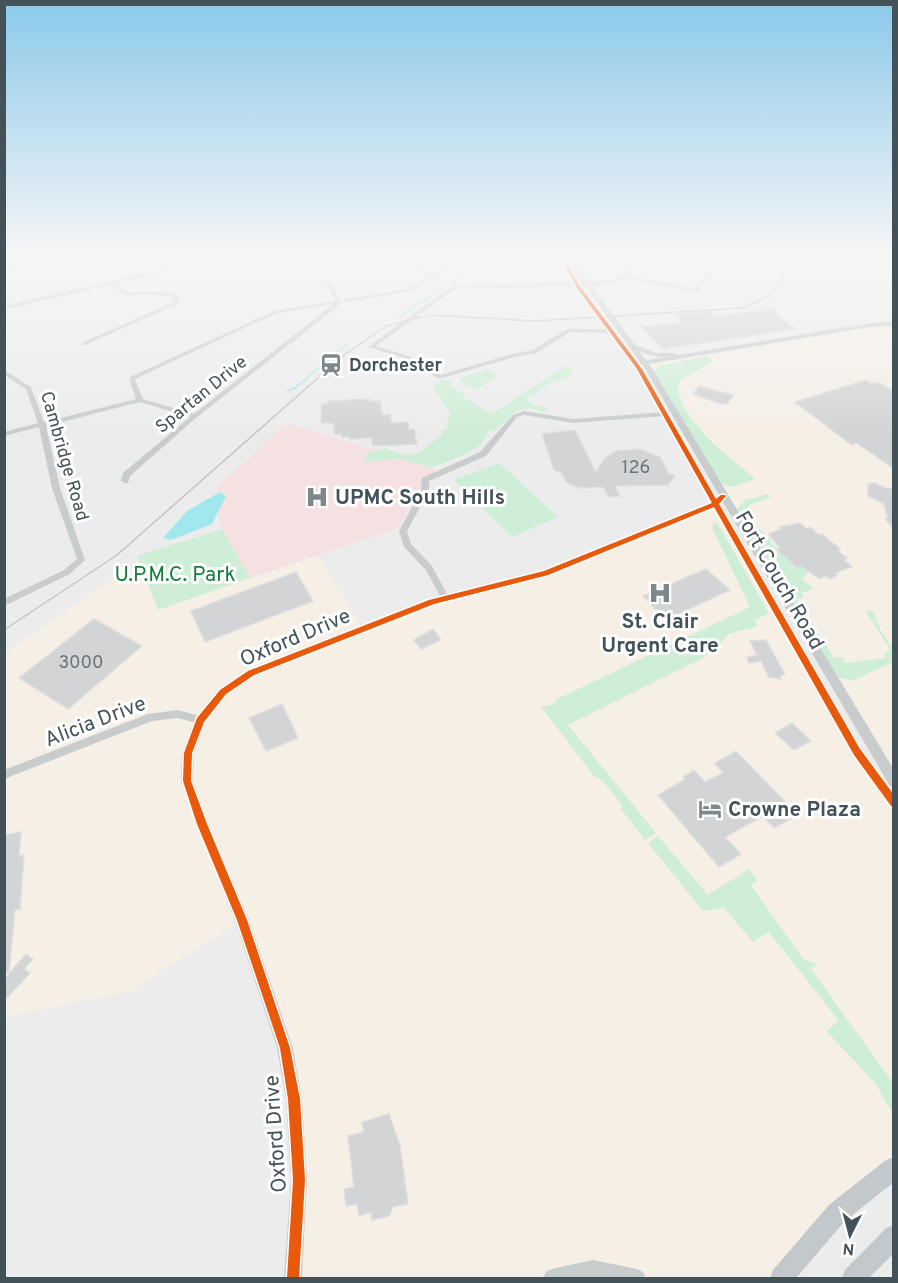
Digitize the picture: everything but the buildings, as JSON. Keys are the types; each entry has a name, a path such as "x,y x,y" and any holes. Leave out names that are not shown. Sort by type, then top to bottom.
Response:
{"main road":[{"path":"781,1278 837,1213 894,1168"},
{"path":"853,1278 894,1236"}],"street":[{"path":"84,344 152,314"},
{"path":"140,400 132,378 137,374 272,314"},
{"name":"Spartan Drive","path":"125,481 126,476 195,416 323,314"},
{"path":"417,314 371,347 406,357 440,377 514,355 535,352 569,330 612,331"},
{"name":"Fort Couch Road","path":"599,314 641,363 726,500 894,782"},
{"name":"Fort Couch Road","path":"609,314 632,345 664,414 857,752 894,803"},
{"path":"641,363 894,323"},
{"path":"632,345 652,354 674,356"},
{"path":"641,363 720,350"},
{"name":"Cambridge Road","path":"4,372 29,388 42,425 56,488 81,560 67,572 4,603"},
{"path":"4,434 140,400 195,416"},
{"path":"445,598 429,568 406,544 404,531 424,491 425,480 483,454 515,416 524,412 573,421 664,414"},
{"name":"Oxford Drive","path":"294,1278 299,1180 291,1086 285,1048 270,998 187,781 188,753 200,720 223,692 265,666 445,598 546,573 726,500"},
{"name":"Alicia Drive","path":"4,775 151,717 178,714 200,720"},
{"path":"552,1278 593,1269 637,1278"}],"shaded area":[{"path":"893,323 893,782 645,364"},
{"name":"UPMC South Hills","path":"286,423 431,467 438,473 424,485 396,529 250,578 219,524 217,488"},
{"path":"716,504 857,752 893,803 893,1168 808,1244 781,1278 637,1278 575,1271 552,1278 293,1278 298,1200 294,1099 242,920 131,991 5,1017 4,654 115,577 142,569 159,609 316,554 362,628 417,607 527,578"}],"green space":[{"path":"706,356 713,361 680,381 678,392 683,405 699,429 754,477 753,480 732,487 721,484 654,372 659,366"},
{"path":"567,365 574,374 538,389 539,392 526,397 532,404 548,409 544,412 532,409 517,411 503,424 489,431 481,444 464,455 428,467 400,459 364,462 366,454 385,448 403,454 417,453 429,446 443,434 442,431 450,427 446,425 451,414 433,388 442,379 453,380 451,386 465,395 463,397 492,414"},
{"path":"488,369 498,375 477,390 465,385 459,378"},
{"path":"499,463 558,517 512,537 454,480"},
{"path":"768,494 771,497 749,505 750,521 772,540 770,542 797,568 801,566 808,573 802,579 813,588 802,593 804,598 797,599 834,658 842,657 845,663 886,658 884,654 890,649 867,613 868,609 873,612 882,633 893,647 893,662 852,681 838,677 737,509 745,500"},
{"path":"713,522 718,524 769,613 755,620 758,626 728,634 718,647 699,660 568,725 656,833 645,840 621,809 622,805 601,779 594,776 541,707 556,703 555,700 750,607 712,528"},
{"name":"U.P.M.C. Park","path":"222,529 250,578 158,610 137,556"},
{"path":"658,836 708,895 749,869 757,880 751,885 803,959 818,964 811,969 893,1083 893,1114 875,1083 826,1031 839,1021 769,932 753,942 724,908 703,911 648,843"}],"water":[{"path":"220,492 226,496 212,524 171,540 163,538 187,511"}],"waterway":[{"path":"287,391 295,388 347,344"}],"tram line":[{"path":"4,630 117,555 344,355 386,326 430,315 534,321 648,314"}],"cycle path":[{"path":"598,314 639,369 857,752 894,803"},
{"path":"293,1278 299,1180 294,1099 285,1048 242,920 202,824 187,781 188,753 200,720 223,692 251,673 432,602 546,573 716,504 723,496"}],"place":[{"name":"Dorchester","path":"331,365"},
{"name":"UPMC South Hills","path":"317,497"},
{"name":"St. Clair Urgent Care","path":"660,593"},
{"name":"Crowne Plaza","path":"710,809"}]}
